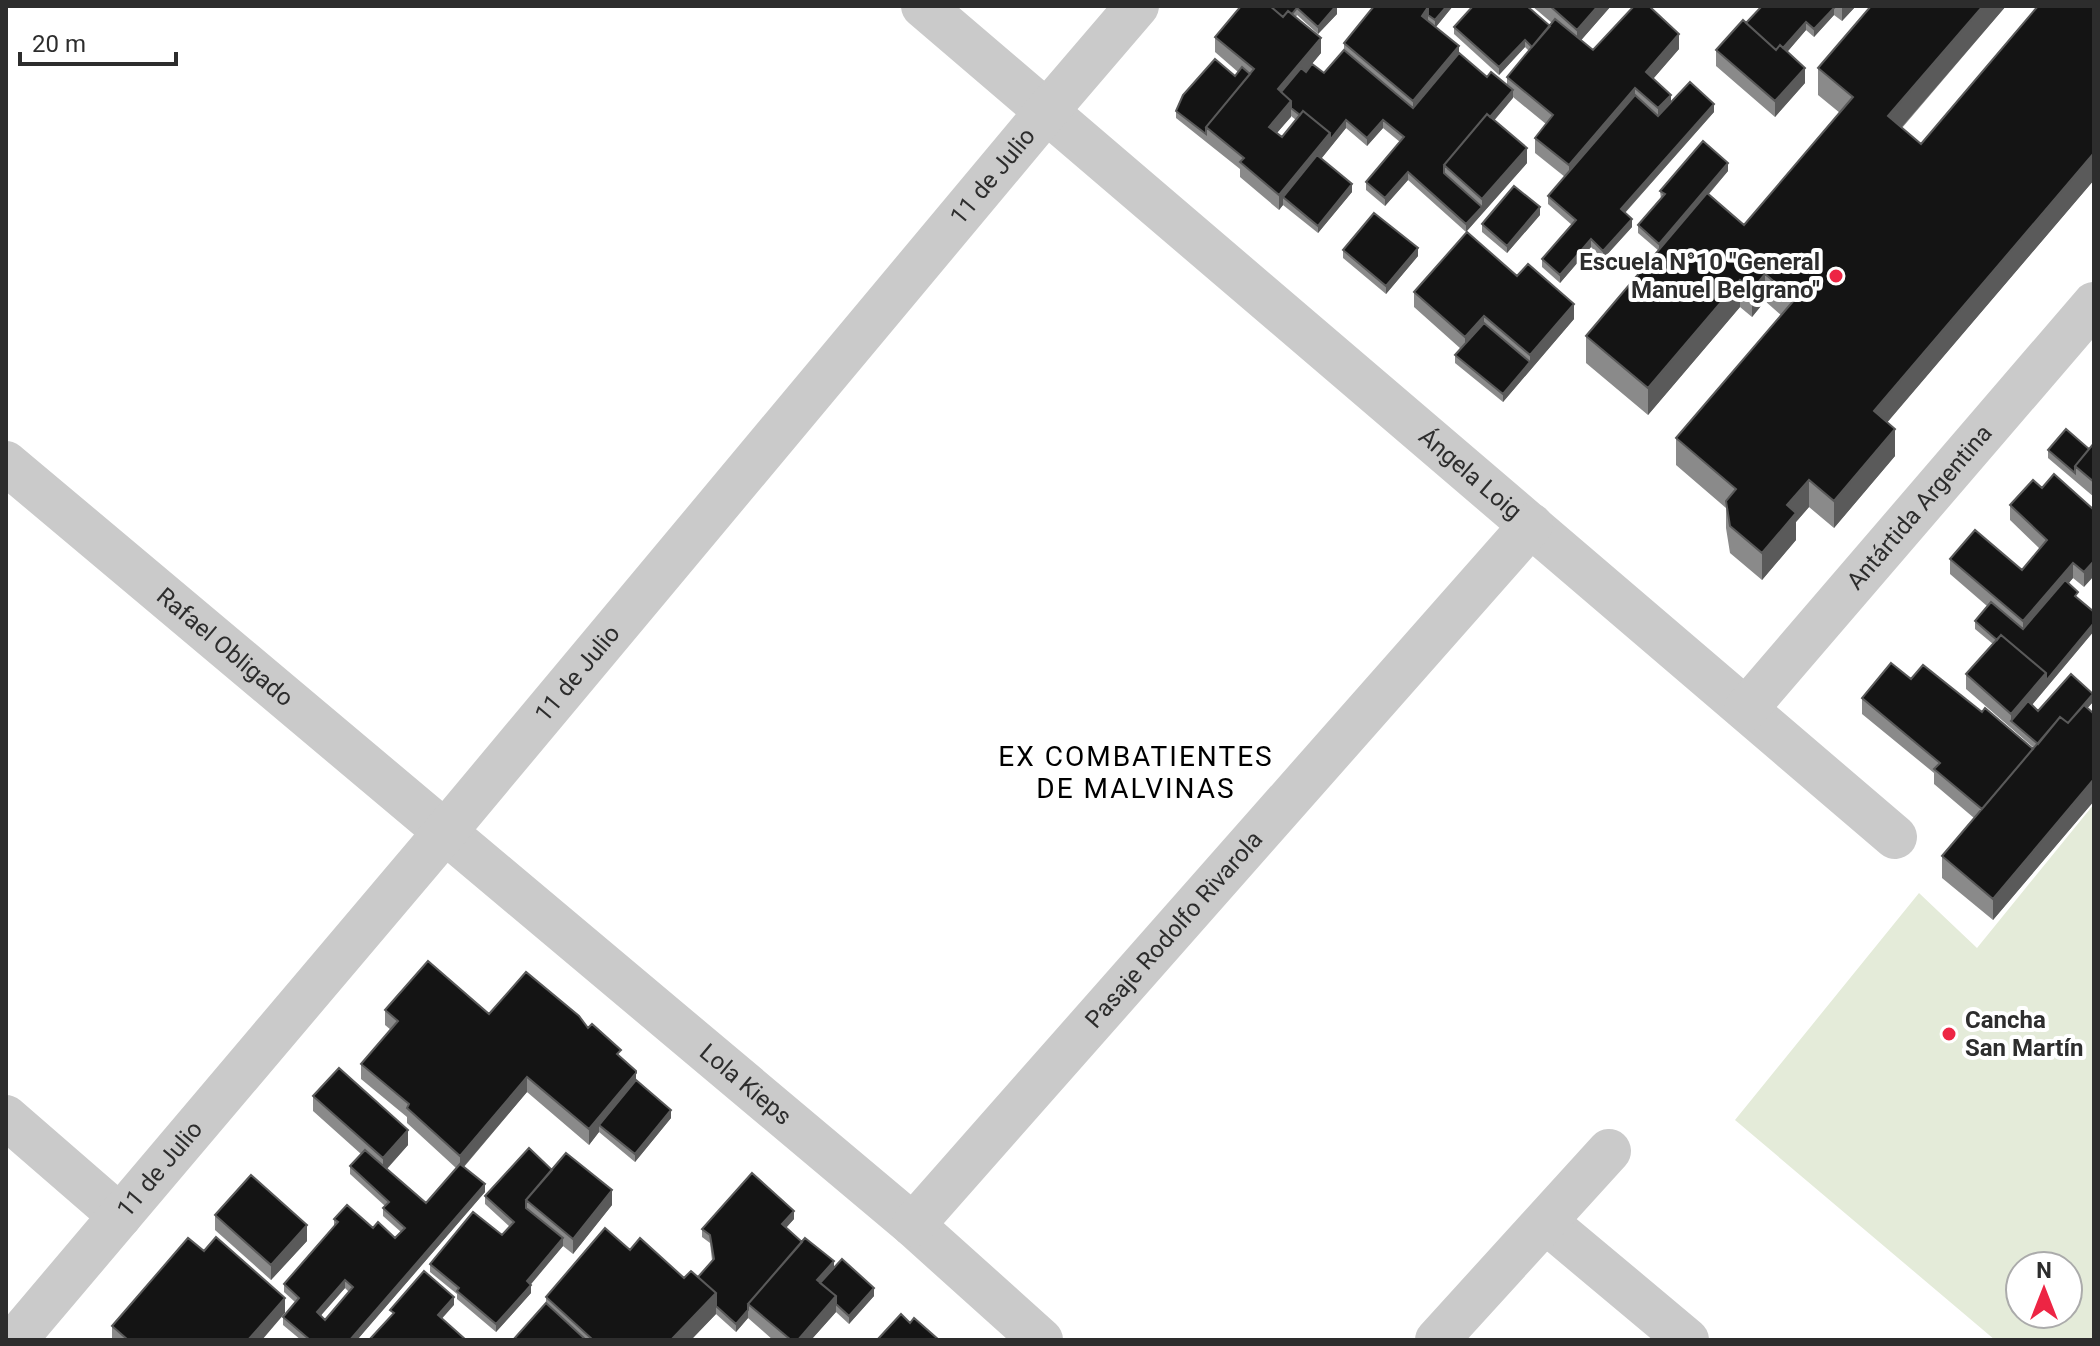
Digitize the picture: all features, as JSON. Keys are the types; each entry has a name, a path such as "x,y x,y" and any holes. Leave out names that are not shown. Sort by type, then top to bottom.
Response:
{"street":[{"name":"Ángela Loig","path":"923,6 1895,837"},
{"name":"11 de Julio","path":"15,1340 1137,6"},
{"name":"Antártida Argentina","path":"1746,709 2094,304"},
{"name":"Rafael Obligado","path":"6,463 445,832"},
{"name":"Pasaje Rodolfo Rivarola","path":"913,1225 1531,525"},
{"name":"Lola Kieps","path":"445,832 913,1225 1041,1340"},
{"path":"6,1117 120,1216"},
{"path":"1437,1340 1609,1151"},
{"path":"1546,1222 1687,1340"}],"green space":[{"name":"Cancha San Martín","path":"2094,804 2094,1340 1995,1340 1735,1120 1919,893 1977,948"}],"building":[{"path":"1241,6 1270,6 1283,17 1288,11 1321,38 1278,89 1291,101 1269,127 1282,137 1303,111 1330,133 1279,195 1240,162 1244,158 1206,127 1254,69 1215,37"},
{"path":"1270,6 1336,6 1318,27 1297,8 1283,17"},
{"path":"1374,6 1427,6 1422,16 1459,46 1413,101 1344,43"},
{"path":"1427,6 1447,6 1435,20 1428,15"},
{"path":"1473,6 1527,6 1550,26 1532,47 1525,40 1499,67 1454,27"},
{"path":"1550,6 1598,6 1577,30"},
{"path":"1634,6 1649,6 1679,34 1646,72 1671,95 1658,108 1635,88 1569,165 1535,138 1553,115 1507,77 1555,19 1593,50"},
{"path":"1762,6 1834,8 1814,29 1806,22 1783,48 1780,45 1776,50 1746,23"},
{"name":"Escuela N°10 \"General Manuel Belgrano\"","path":"1871,6 1983,6 1888,116 1921,144 2038,6 2094,6 2094,153 1874,411 1895,429 1834,501 1809,480 1787,505 1796,513 1762,553 1730,526 1726,501 1736,489 1676,438 1795,299 1765,274 1752,290 1740,280 1648,388 1586,336 1707,193 1744,225 1853,97 1818,68"},
{"path":"1743,20 1776,50 1780,45 1805,68 1775,101 1716,50"},
{"path":"1344,50 1413,108 1459,53 1487,77 1491,72 1513,90 1490,117 1487,114 1444,165 1444,173 1482,207 1466,224 1408,172 1385,198 1366,182 1404,137 1383,120 1367,138 1346,120 1330,140 1330,133 1303,111 1300,115 1291,108 1291,101 1281,92 1301,68 1306,72 1312,64 1324,73"},
{"path":"1215,59 1235,76 1242,67 1250,74 1206,127 1206,134 1176,111 1183,95"},
{"path":"1690,82 1714,104 1621,209 1632,219 1603,251 1591,239 1560,275 1542,259 1576,220 1548,196 1635,95 1658,116"},
{"path":"1487,114 1527,148 1482,199 1444,165"},
{"path":"1703,141 1728,163 1659,244 1638,225 1665,194 1660,191"},
{"path":"1317,155 1352,184 1318,226 1283,197"},
{"path":"1514,186 1540,207 1507,246 1482,224"},
{"path":"1374,213 1418,248 1386,286 1343,250"},
{"path":"1467,232 1517,276 1528,264 1574,304 1530,355 1484,316 1465,337 1414,292"},
{"path":"1484,323 1530,362 1503,394 1455,355"},
{"path":"2066,429 2089,449 2075,466 2075,473 2048,450"},
{"path":"2094,443 2094,482 2075,466"},
{"path":"2054,474 2094,510 2094,561 2084,572 2073,563 2023,621 1950,559 1975,530 2022,570 2047,540 2010,505 2033,480 2042,488"},
{"path":"2065,580 2078,592 2075,596 2094,612 2094,623 2046,681 2046,673 2001,635 1997,640 1975,621 1991,602 2023,629"},
{"path":"2001,635 2046,673 2011,714 1966,674"},
{"path":"1891,663 1911,679 1923,665 1982,712 1985,708 2033,749 1982,809 1934,769 1940,763 1862,698"},
{"path":"2071,674 2093,694 2068,723 2060,717 2038,744 2011,721 2028,701 2038,711"},
{"path":"2084,705 2094,714 2094,779 1993,899 1942,856 2060,717 2068,723"},
{"path":"428,961 489,1014 526,972 579,1016 588,1028 592,1024 621,1050 617,1054 636,1073 589,1129 527,1077 460,1156 407,1108 409,1104 361,1064 398,1021 385,1010"},
{"path":"339,1068 408,1130 383,1158 313,1096"},
{"path":"636,1080 671,1110 635,1154 599,1125"},
{"path":"529,1148 552,1170 526,1200 526,1208 563,1238 527,1281 531,1285 496,1324 430,1264 473,1212 502,1235 514,1222 485,1196"},
{"path":"365,1150 426,1203 460,1164 485,1184 350,1340 310,1340 283,1317 299,1298 284,1284 338,1222 334,1219 347,1205 373,1228 378,1222 395,1238 405,1228 383,1208 389,1202 350,1166","holes":["345,1280 353,1287 325,1320 317,1312"]},
{"path":"566,1153 612,1190 573,1239 526,1200"},
{"path":"752,1173 794,1211 782,1224 802,1242 748,1304 748,1310 736,1324 716,1306 716,1293 698,1277 714,1259 710,1235 702,1229"},
{"path":"251,1175 307,1225 271,1265 215,1215"},
{"path":"605,1228 630,1250 640,1238 684,1278 691,1271 716,1293 671,1340 593,1340 546,1297"},
{"path":"216,1237 285,1298 248,1340 128,1340 112,1326 188,1238 204,1251"},
{"path":"805,1238 834,1261 817,1280 836,1296 798,1340 791,1340 748,1304"},
{"path":"842,1259 874,1288 849,1316 836,1304 836,1296 820,1283"},
{"path":"424,1271 454,1297 438,1315 466,1340 369,1340 394,1313 390,1310"},
{"path":"546,1303 586,1340 513,1340"},
{"path":"901,1314 910,1323 914,1318 939,1340 877,1340"}],"place":[{"name":"Escuela N°10 \"General Manuel Belgrano\"","path":"1836,276"},
{"name":"Cancha San Martín","path":"1949,1034"}],"district":[{"name":"EX COMBATIENTES DE MALVINAS","path":"1136,772"}]}
